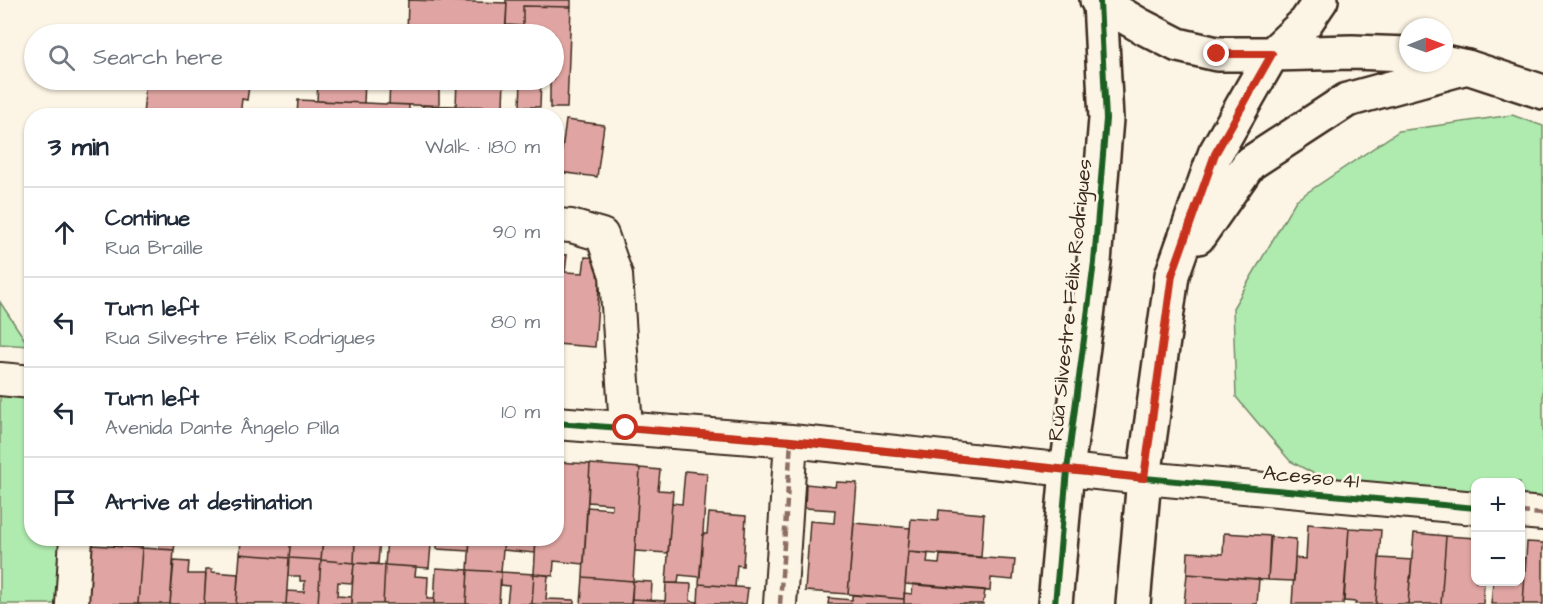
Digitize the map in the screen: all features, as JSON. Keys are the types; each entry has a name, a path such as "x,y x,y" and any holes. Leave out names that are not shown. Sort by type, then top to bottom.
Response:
{"street":[{"path":"1133,604 1144,478 1172,275 1215,154 1272,54 1306,22 1321,0"},
{"path":"1099,1 1140,26 1178,45 1217,54 1399,54"},
{"name":"Rua Silvestre Félix Rodrigues","path":"1055,604 1067,470 1094,262 1106,120 1099,1"},
{"path":"1172,275 1249,164 1347,100 1456,64 1543,92"},
{"path":"564,226 602,234 616,275 626,428"},
{"path":"0,379 24,381"},
{"name":"Acesso 41","path":"564,424 791,441 1144,478 1471,508"},
{"path":"780,604 791,441"},
{"path":"1525,512 1543,514"},
{"path":"72,604 76,546"}],"green space":[{"path":"1512,115 1543,126 1543,505 1525,503 1525,478 1471,478 1471,500 1346,491 1290,461 1236,397 1233,308 1296,200 1399,131"},
{"path":"0,302 24,338 24,346 0,344"},
{"path":"0,394 24,396 24,546 61,546 57,604 0,604"}],"building":[{"path":"408,0 507,3 506,24 407,24"},
{"path":"506,0 571,0 571,7 523,6 523,24 506,24"},
{"path":"523,6 571,7 567,108 550,108 550,90 564,90 564,24 523,24"},
{"path":"145,90 248,90 247,100 242,99 241,108 144,108"},
{"path":"318,90 365,90 364,103 317,101"},
{"path":"390,90 439,90 439,106 389,104"},
{"path":"457,90 504,90 503,107 456,106"},
{"path":"521,90 541,90 540,107 520,107"},
{"path":"298,100 409,105 409,108 298,108"},
{"path":"423,105 501,107 501,108 423,108"},
{"path":"566,120 604,125 597,177 564,173"},
{"path":"564,255 567,255 565,272 583,273 585,257 601,258 595,347 564,345"},
{"path":"564,462 590,464 584,564 554,561 553,576 534,574 536,546 564,546"},
{"path":"590,464 640,468 633,581 583,577 587,507 612,509 612,504 588,502"},
{"path":"640,468 660,470 658,490 673,491 668,553 635,551"},
{"path":"685,471 707,473 700,577 679,575 678,583 666,583 672,503 682,504"},
{"path":"836,482 857,483 848,594 805,591 810,521 834,523 835,510 805,508 806,484 835,487"},
{"path":"939,510 984,514 981,557 908,552 911,519 938,521"},
{"path":"709,513 746,516 743,566 737,565 735,587 699,584 703,534 707,534"},
{"path":"854,523 910,528 904,599 848,594"},
{"path":"1308,524 1349,528 1343,604 1292,604 1295,558 1306,559"},
{"path":"1349,528 1381,530 1376,604 1355,604 1356,602 1344,601"},
{"path":"1224,533 1271,536 1268,580 1187,574 1188,552 1223,554"},
{"path":"1414,533 1446,536 1441,604 1408,604"},
{"path":"1446,536 1471,538 1471,586 1484,586 1483,604 1441,604"},
{"path":"1270,537 1296,539 1294,581 1268,580"},
{"path":"1527,542 1543,543 1543,604 1523,604"},
{"path":"92,546 142,548 138,604 88,604"},
{"path":"114,546 142,546 142,548"},
{"path":"159,546 175,546 174,550 159,549"},
{"path":"240,546 290,546 289,558 240,554"},
{"path":"290,546 322,546 321,560 289,558"},
{"path":"322,546 355,546 354,563 321,560"},
{"path":"355,546 379,546 378,564 354,563"},
{"path":"386,546 431,546 429,568 385,565"},
{"path":"437,546 469,546 469,551 437,549"},
{"path":"470,546 503,546 501,572 468,570"},
{"path":"503,546 535,546 535,553 503,550"},
{"path":"142,548 174,550 170,604 138,604"},
{"path":"908,552 928,554 927,563 939,564 940,555 1015,560 1013,580 991,578 990,591 905,584"},
{"path":"240,554 289,558 286,604 236,604"},
{"path":"289,558 321,560 318,604 286,604 287,591 304,592 305,581 300,581 300,576 288,576"},
{"path":"1379,558 1412,560 1408,604 1376,604"},
{"path":"321,560 354,563 352,583 338,582 337,596 351,597 351,604 318,604"},
{"path":"174,561 189,562 188,574 206,574 204,604 170,604"},
{"path":"354,563 385,565 383,604 351,604"},
{"path":"385,565 416,567 415,576 428,577 427,599 434,599 434,604 383,604"},
{"path":"436,568 468,570 466,604 434,604"},
{"path":"206,569 212,569 212,572 238,574 236,604 204,604"},
{"path":"468,570 501,572 499,604 466,604"},
{"path":"501,572 534,574 532,604 507,604 509,586 501,585"},
{"path":"534,574 548,575 546,599 574,600 574,604 532,604"},
{"path":"1187,574 1259,579 1257,604 1184,604"},
{"path":"583,577 633,581 631,604 581,604"},
{"path":"633,581 652,582 651,600 632,599"},
{"path":"666,583 691,584 690,601 698,602 698,604 665,604"},
{"path":"699,584 748,588 746,604 698,604"},
{"path":"913,584 985,590 983,604 904,604 904,593 912,594"},
{"path":"1493,586 1524,586 1523,604 1491,604"},
{"path":"852,595 904,599 904,604 828,604 829,598 852,600"},
{"path":"632,599 665,601 665,604 631,604"}],"marked path":[{"path":"780,604 791,441"},
{"path":"1525,512 1543,514"}],"cycle path":[{"path":"1055,604 1067,470 1094,262 1106,119 1100,2"},
{"path":"564,424 791,441 1144,478 1471,508"}],"route":[{"path":"626,428 791,441 1144,478 1172,275 1215,154 1272,54 1217,54"}]}
